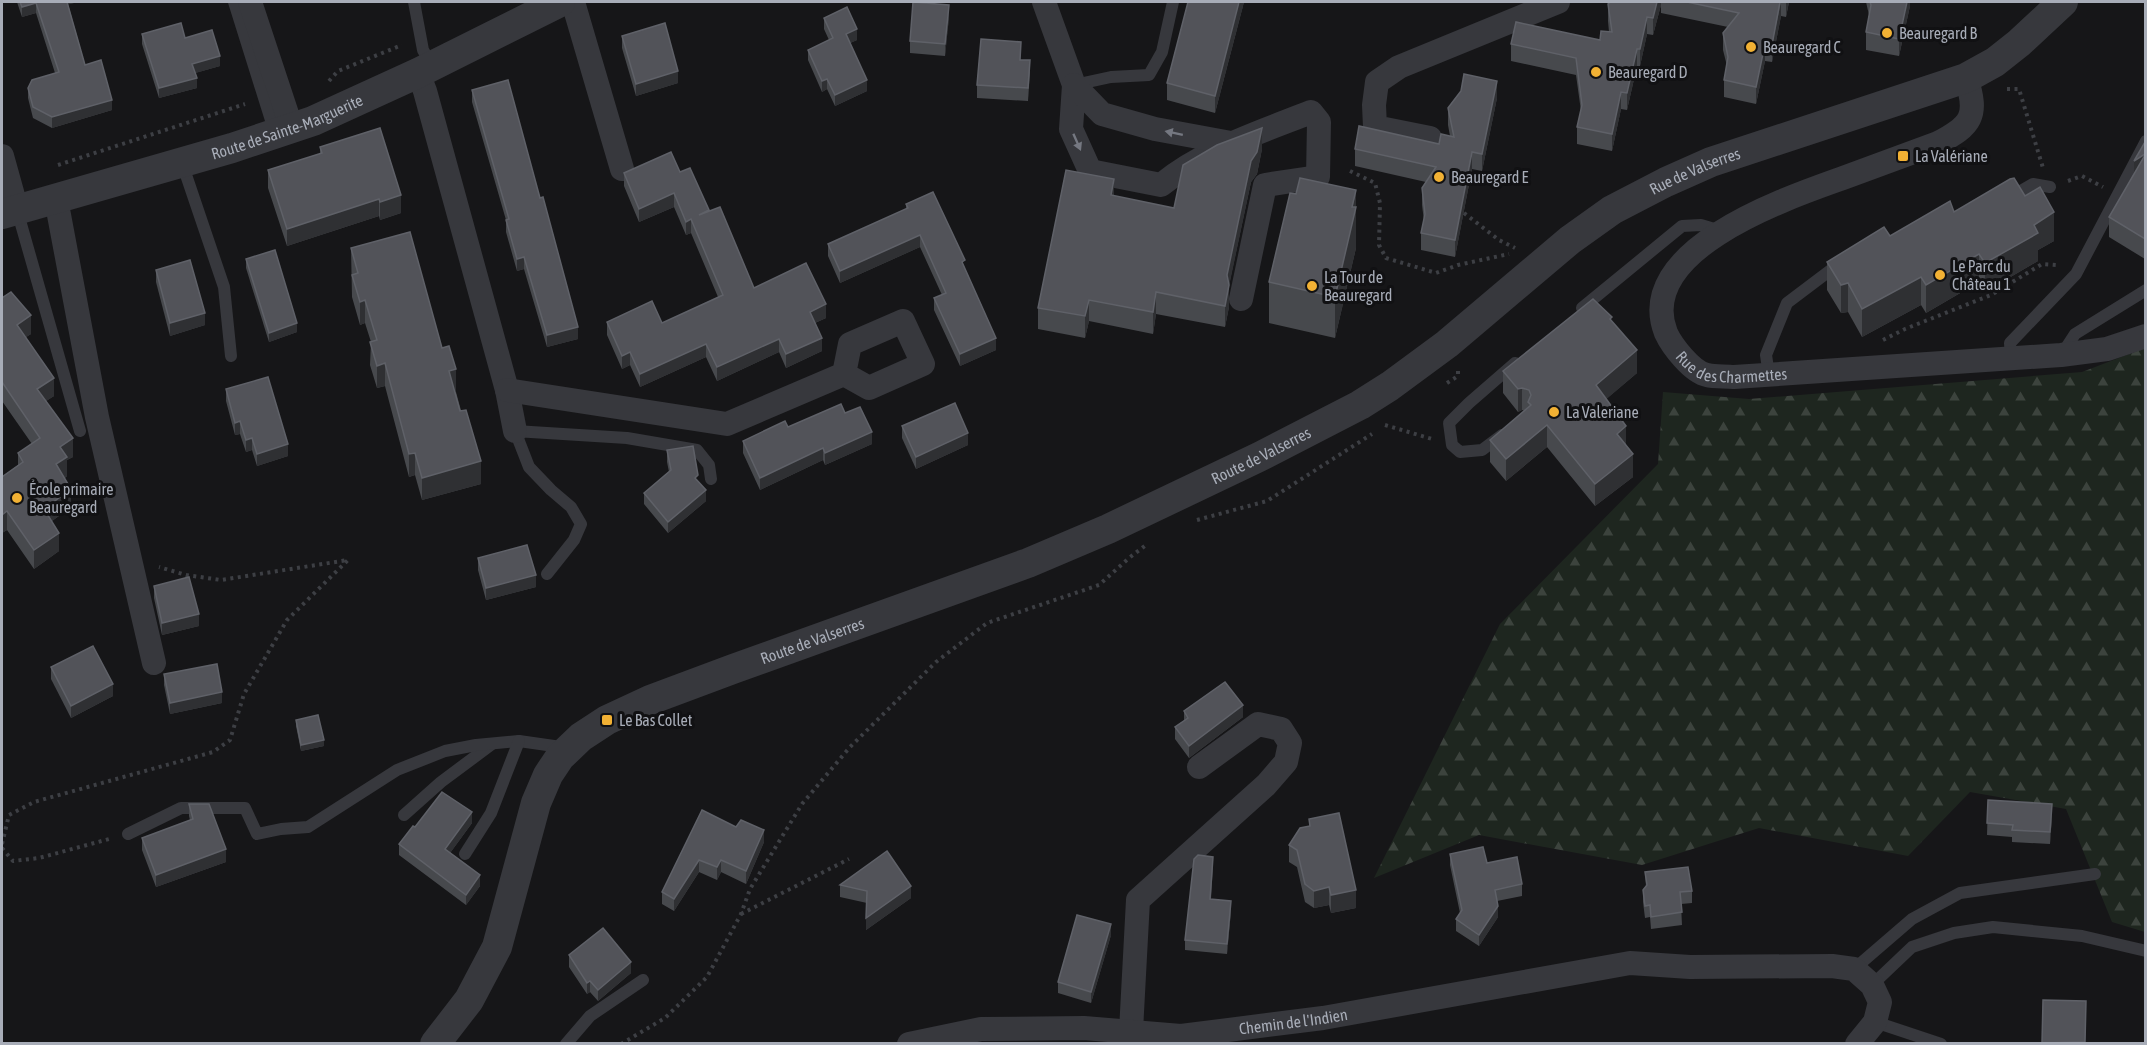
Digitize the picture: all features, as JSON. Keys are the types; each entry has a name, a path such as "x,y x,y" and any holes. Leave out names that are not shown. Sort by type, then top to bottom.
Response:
{"street":[{"path":"250,2 284,131"},
{"name":"Route de Sainte-Marguerite","path":"9,212 182,163 284,131 425,70 560,2"},
{"path":"573,2 622,170"},
{"path":"1044,2 1074,85 1071,129 1090,171 1161,185 1172,176 1232,143 1311,112 1320,122 1318,177 1265,185 1241,299"},
{"path":"1430,138 1375,127 1374,105 1377,82 1399,67 1558,2"},
{"name":"Rue de Valserres","path":"1360,405 1447,344 1570,240 1612,210 1710,162 1966,78 1995,62 2063,2"},
{"path":"425,70 425,92 507,390 515,431"},
{"name":"Rue des Charmettes","path":"1966,78 1971,91 1972,113 1964,128 1954,135 1938,143 1787,198 1743,218 1696,249 1678,268 1666,290 1660,318 1669,339 1684,360 1704,375 1734,377 2061,355 2107,349 2145,336"},
{"path":"1074,85 1102,114 1155,129 1232,143"},
{"path":"2,156 9,180 9,212"},
{"path":"56,199 97,417 154,663"},
{"path":"507,390 727,424 844,374"},
{"name":"Route de Valserres","path":"435,1044 469,1000 497,947 536,803 548,775 581,737 607,720 650,700 1029,562 1098,533 1259,457 1360,405"},
{"path":"1131,1031 1138,900 1266,785 1286,762 1290,743 1281,729 1258,724 1199,767"},
{"name":"Chemin de l'Indien","path":"909,1044 981,1029 1084,1028 1181,1036 1323,1018 1630,963 1690,967 1832,966 1854,969"},
{"path":"1854,969 1872,985 1880,1002 1875,1022 1857,1044"}],"lane":[{"path":"234,2 265,103 284,131"},
{"path":"414,2 425,70"},
{"path":"1074,85 1111,77 1149,75 1162,52 1173,2"},
{"path":"2011,359 2010,343 2076,274 2145,141"},
{"path":"182,163 224,287 231,356"},
{"path":"2000,201 2011,198 2033,184 2050,187"},
{"path":"9,212 80,431"},
{"path":"1569,319 1682,226 1701,225 1721,231"},
{"path":"1769,375 1766,355 1787,303 1837,264 1847,260"},
{"path":"2061,355 2075,334 2145,290"},
{"path":"1509,429 1482,450 1460,452 1452,445 1449,423 1468,403 1526,354"},
{"path":"547,574 574,540 581,524 571,507 529,467 515,431 627,438 697,450 710,465 711,479"},
{"path":"128,834 181,808 246,808 257,834 309,827 397,770 445,751 519,741 570,748"},
{"path":"465,854 491,813 519,741"},
{"path":"404,815 441,782 492,744"},
{"path":"1854,969 1912,919 1960,893 2095,874"},
{"path":"1872,985 1912,947 1954,933 1992,927 2082,936 2145,951"},
{"path":"566,1044 590,1016 642,980"},
{"path":"1875,1022 1941,1044"}],"path":[{"path":"2003,89 2019,89 2043,168"},
{"path":"9,180 247,103 265,103"},
{"path":"1350,171 1375,183 1380,203 1379,246 1386,258 1436,273 1458,265 1521,251 1499,240 1464,213"},
{"path":"1876,343 1991,295 2042,264"},
{"path":"1440,388 1458,376 1458,360 1447,344"},
{"path":"1191,522 1267,501 1394,419"},
{"path":"1385,425 1452,445"},
{"path":"621,1044 665,1018 707,977 741,914 750,889 802,804 850,747 945,655 987,623 1099,585 1153,540"},
{"path":"128,548 150,565 186,575 221,579 348,560 287,620 244,694 230,740 213,752 34,802 9,816 2,846 13,861 39,858 128,834"},
{"path":"741,914 849,860"}],"green space":[{"path":"2145,348 2145,932 2112,922 2066,809 1970,792 1908,856 1759,828 1642,865 1479,835 1374,878 1500,624 1658,464 1663,392 1749,399 2082,372"}],"building":[{"path":"20,2 67,2 85,65 101,60 112,100 52,117 33,107 28,88 32,80 59,72 36,3 22,7"},
{"path":"913,2 949,5 945,44 910,41"},
{"path":"1188,2 1239,2 1215,96 1167,83"},
{"name":"Beauregard D","path":"1610,2 1657,2 1653,18 1647,17 1627,93 1621,92 1612,134 1577,127 1582,105 1576,58 1511,44 1516,22 1600,40 1601,31 1612,32 1608,4"},
{"path":"1687,2 1780,2 1772,45 1765,44 1756,87 1724,80 1728,57 1723,33 1739,13"},
{"path":"1870,2 1907,2 1899,39 1866,32"},
{"path":"847,7 857,29 846,34 867,80 835,95 827,79 822,81 808,50 833,38 824,18"},
{"path":"181,23 185,38 212,30 220,56 192,64 197,78 159,88 142,34"},
{"path":"665,23 678,71 636,84 622,36"},
{"path":"981,39 1021,42 1020,60 1030,60 1028,88 977,85"},
{"name":"Beauregard E","path":"1464,74 1497,81 1482,154 1472,152 1455,240 1421,233 1425,214 1422,188 1436,167 1355,149 1359,126 1439,144 1441,134 1454,137 1448,108 1461,91"},
{"path":"508,80 578,327 547,335 524,257 517,259 506,220 509,219 472,90"},
{"path":"380,128 401,195 380,202 379,199 287,229 268,170 322,153 320,147"},
{"path":"1262,128 1257,152 1251,161 1227,275 1229,285 1225,306 1156,292 1153,312 1089,300 1085,316 1038,308 1066,170 1114,179 1111,195 1174,208 1183,165 1217,145"},
{"path":"2145,142 2145,154 2134,161"},
{"path":"671,152 680,172 690,168 709,210 699,215 720,207 754,288 806,263 826,304 810,312 822,338 786,354 779,339 717,367 706,344 640,374 630,352 622,356 607,322 652,301 662,323 723,295 691,219 686,222 674,193 639,209 624,173"},
{"path":"2145,155 2145,239 2109,217"},
{"path":"1300,178 1356,190 1352,207 1356,207 1335,297 1269,282 1290,193 1296,194"},
{"path":"2014,178 2025,196 2040,187 2054,212 2034,225 2038,233 1985,263 1979,254 1926,285 1921,277 1862,309 1848,283 1841,285 1827,262 1884,227 1890,236 1950,201 1954,212"},
{"path":"933,192 965,260 962,262 996,338 960,354 934,298 946,293 920,235 840,271 828,244 908,208 906,204"},
{"path":"410,232 442,348 449,346 456,369 449,371 460,411 466,410 481,461 422,478 415,453 409,454 385,363 377,366 370,342 377,340 365,300 360,302 352,275 358,273 351,248"},
{"path":"275,250 297,323 269,333 246,259"},
{"path":"190,260 205,313 170,323 156,270"},
{"path":"11,292 31,315 17,325 54,378 37,389 73,438 60,447 67,457 56,464 71,489 44,509 59,533 34,550 7,511 2,515 2,477 23,462 18,453 40,438 2,382 2,298"},
{"name":"La Valeriane","path":"1593,299 1612,317 1610,319 1637,350 1596,385 1626,426 1617,434 1633,454 1595,484 1547,425 1506,459 1490,440 1531,405 1528,402 1531,395 1529,390 1518,389 1503,371"},
{"path":"268,377 288,444 257,454 252,438 246,440 240,421 235,423 226,389"},
{"path":"955,403 968,433 916,457 902,426"},
{"path":"841,404 845,413 860,407 872,432 825,453 823,448 760,478 743,441 785,421 788,427"},
{"path":"693,446 698,475 695,478 706,490 668,522 644,493 671,470 667,450"},
{"path":"527,545 536,575 486,588 478,558"},
{"path":"189,577 199,614 162,623 154,586"},
{"path":"93,646 113,684 71,706 51,667"},
{"path":"217,664 222,692 170,703 164,674"},
{"path":"1225,682 1243,705 1189,746 1175,727 1188,718 1184,711"},
{"path":"318,715 324,740 301,745 296,720"},
{"path":"442,792 472,812 445,849 480,875 466,895 399,844"},
{"path":"1988,800 2052,804 2050,832 2012,830 2013,825 1987,823"},
{"path":"189,804 209,804 226,849 156,875 142,838 193,819"},
{"path":"702,810 736,827 741,820 764,830 746,871 721,860 717,867 699,860 674,899 662,892"},
{"path":"1339,813 1356,890 1331,895 1329,887 1314,891 1305,884 1297,850 1289,845 1300,828 1310,826 1309,819"},
{"path":"1483,847 1487,863 1517,857 1522,884 1495,890 1498,906 1479,935 1456,919 1462,910 1450,854"},
{"path":"887,851 911,886 866,918 867,891 840,885"},
{"path":"1198,855 1213,857 1210,899 1231,901 1227,944 1185,940 1194,859"},
{"path":"1688,867 1692,891 1680,892 1682,912 1651,917 1650,905 1645,906 1643,890 1647,885 1645,872"},
{"path":"1077,915 1111,924 1091,992 1058,982"},
{"path":"603,928 631,962 598,990 590,981 587,983 569,955"},
{"path":"2043,1000 2086,1001 2085,1042 2042,1043"}],"place":[{"name":"Beauregard B","path":"1887,33"},
{"name":"Beauregard C","path":"1751,47"},
{"name":"Beauregard D","path":"1596,72"},
{"name":"La Valériane","path":"1903,156"},
{"name":"Beauregard E","path":"1439,177"},
{"name":"Le Parc du Château 1","path":"1940,275"},
{"name":"La Tour de Beauregard","path":"1312,286"},
{"name":"La Valeriane","path":"1554,412"},
{"name":"École primaire Beauregard","path":"17,498"},
{"name":"Le Bas Collet","path":"607,720"}]}
